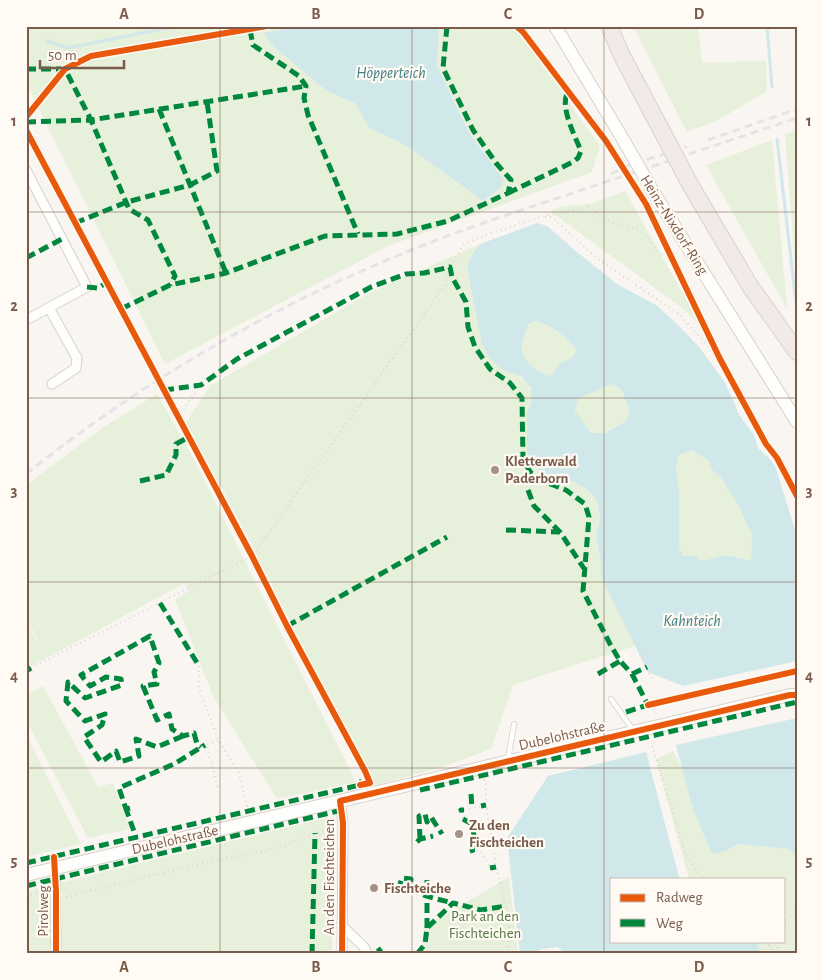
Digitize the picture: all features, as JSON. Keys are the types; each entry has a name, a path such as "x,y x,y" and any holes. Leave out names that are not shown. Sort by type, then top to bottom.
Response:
{"highway":[{"path":"609,26 622,56 691,186 750,286 797,352"}],"main road":[{"name":"Heinz-Nixdorf-Ring","path":"555,26 657,198 797,422"},
{"name":"Dubelohstraße","path":"26,875 795,694"}],"street":[{"path":"26,170 87,287 26,320"},
{"path":"50,308 78,358 76,368 52,384"},
{"name":"An den Fischteichen","path":"340,801 342,823 342,954"},
{"name":"Pirolweg","path":"55,868 56,954"},
{"name":"An den Fischteichen","path":"341,925 364,947 367,954"}],"lane":[{"path":"611,699 634,732"},
{"path":"508,761 514,724"}],"path":[{"path":"31,668 252,556 445,285 450,267 463,245 484,235 540,217 588,207 610,222 634,228 644,234 658,252 664,255 671,255"},
{"path":"540,217 552,218 600,260 679,314 720,359"},
{"path":"179,419 188,402 201,385"},
{"path":"649,655 641,656 652,679"},
{"path":"199,666 199,689 219,741 239,773 249,811"},
{"path":"652,704 656,716"},
{"path":"218,788 206,745 219,741"},
{"path":"652,746 685,852 701,878"},
{"path":"484,776 486,805 496,867 509,920 508,954"},
{"path":"26,896 56,896 269,850 342,823"},
{"path":"433,836 438,835"},
{"path":"472,851 480,850 490,868"},
{"path":"786,923 788,917 797,911"},
{"path":"766,942 776,954"},
{"path":"776,954 780,942"}],"green space":[{"path":"26,26 299,26 264,33 275,48 327,91 356,104 369,128 407,146 483,201 504,180 468,131 437,66 439,26 522,26 576,113 600,146 592,172 388,246 165,364 26,83"},
{"path":"633,26 698,26 702,63 766,61 767,91 718,120 687,132"},
{"path":"797,130 797,293 785,134"},
{"path":"772,140 787,309 706,165"},
{"path":"625,191 703,329 685,310 550,211 562,206 590,204"},
{"path":"480,244 473,253 467,267 474,301 502,368 517,375 528,384 531,395 527,412 545,474 572,481 587,489 597,501 600,518 596,537 601,560 601,577 635,646 513,685 491,749 439,768 373,786 253,547 186,422 210,386 369,293"},
{"path":"535,321 553,328 577,350 572,358 560,363 551,376 533,367 523,354 522,343 528,325"},
{"path":"611,384 621,389 630,411 626,421 603,433 591,433 575,411 578,399"},
{"path":"157,394 189,450 356,782 277,799 213,696 175,599 189,591 185,583 32,666 26,655 26,619 38,640 26,617 26,485 105,426"},
{"path":"694,450 708,460 713,471 721,478 742,511 742,515 752,534 751,561 726,555 701,561 697,556 683,556 679,548 679,491 676,467 679,455"},
{"path":"43,686 98,787 113,783 130,829 88,838 26,720 26,695"},
{"path":"26,734 81,844 26,857"},
{"path":"673,751 729,850 739,844 790,849 797,857 797,954 710,954 707,942 786,942 786,878 689,878 656,759"},
{"path":"334,816 332,954 26,954 26,891"},
{"name":"Park an den Fischteichen","path":"509,877 518,954 421,954 424,927"}],"water":[{"name":"Höpperteich","path":"299,26 439,26 437,66 468,131 504,180 500,188 483,201 407,146 369,128 356,104 327,91 275,48 264,33"},
{"name":"Kahnteich","path":"537,223 547,226 617,284 656,305 699,347 724,381 739,415 754,435 758,448 775,466 797,536 797,661 683,686 648,672 601,577 601,560 596,537 600,518 597,501 587,489 572,481 545,474 533,463 527,451 527,412 531,403 531,388 522,377 502,369 488,356 482,344 467,267 473,253 480,244","holes":["535,321 553,328 577,350 572,358 560,363 551,376 532,367 523,354 522,343 528,325","611,384 621,389 630,411 626,421 604,433 591,433 575,411 578,399","693,450 708,460 713,471 721,478 742,511 742,515 752,534 751,561 726,555 701,561 697,556 683,556 679,548 679,491 676,467 679,455"]},
{"path":"797,718 797,857 790,849 739,844 726,851 712,854 693,809 676,745"},
{"path":"646,752 680,878 610,878 610,942 756,942 761,954 565,954 558,947 541,949 534,954 520,954 507,838 548,776"}],"waterway":[{"path":"47,41 68,48 177,26"},
{"path":"767,26 772,87"},
{"path":"777,139 796,302"}],"railway":[{"path":"708,140 797,109"},
{"path":"26,474 71,440 165,375 264,318 315,292 419,247 515,212 797,118"},
{"path":"611,174 632,164 687,147"}],"marked path":[{"path":"121,309 170,285 226,273 325,236 397,234 448,221 508,193 511,180 496,163 473,130 443,68 447,26"},
{"path":"250,30 253,45 299,76 306,86 304,98 308,115 358,234"},
{"path":"26,69 65,69 91,120 306,86"},
{"path":"508,193 578,158 581,151 565,105 568,92"},
{"path":"75,223 127,202 190,185 217,171 207,102"},
{"path":"159,109 226,273"},
{"path":"26,122 91,120 129,209 148,220 175,276 170,285"},
{"path":"26,258 62,239"},
{"path":"164,390 201,385 237,359 371,287 406,274 424,273 450,267 452,277 466,302 468,327 475,347 490,369 510,383 522,398 523,460 531,473 548,483 566,490 585,504 589,517 583,591 610,644 620,661 632,674 648,705"},
{"path":"87,287 98,288 106,283"},
{"path":"140,481 166,475 176,455 176,444 189,437"},
{"path":"528,490 534,506 560,532"},
{"path":"506,530 560,532 585,570"},
{"path":"287,626 447,537"},
{"path":"160,603 199,666"},
{"path":"183,736 157,747 136,739 139,756 120,762 116,751 101,762 84,737 102,725 105,714 85,721 66,701 68,682 85,698 122,685 121,679 106,677 90,686 81,675 150,636 159,663 154,672 157,684 143,686 157,720 169,714 172,729 183,736 194,733 197,744 201,747"},
{"path":"598,674 620,661"},
{"path":"632,674 647,667"},
{"path":"26,671 31,668"},
{"path":"420,790 797,702"},
{"path":"626,712 651,704"},
{"path":"130,808 126,809 119,788 174,764 205,745"},
{"path":"26,863 360,785 362,780"},
{"path":"471,794 472,808"},
{"path":"481,806 486,805"},
{"path":"124,809 126,809 136,837"},
{"path":"26,886 342,810"},
{"path":"462,812 461,810 464,810"},
{"path":"420,839 419,816 425,814 427,822 431,817 442,834"},
{"path":"463,819 472,824 475,841 472,850 474,856"},
{"path":"312,954 315,833"},
{"path":"417,842 420,839 433,836"},
{"path":"490,868 496,867"},
{"path":"386,888 410,888 411,879 402,878 399,887"},
{"path":"427,880 427,928"},
{"path":"410,888 425,896 453,903"},
{"path":"417,954 425,944 427,928 453,903 481,910 506,906"},
{"path":"378,948 382,954"}],"cycle path":[{"path":"26,117 65,69 91,56 267,26"},
{"path":"516,26 523,32 606,141 646,204 720,359 766,444 777,458 797,496"},
{"path":"26,130 365,771 370,783 360,785"},
{"path":"648,705 797,671"},
{"path":"342,954 343,823 340,801 790,695 797,695"},
{"path":"54,857 56,954"}],"place":[{"name":"Kletterwald Paderborn","path":"495,470"},
{"name":"Zu den Fischteichen","path":"459,834"},
{"name":"Fischteiche","path":"374,888"}]}
